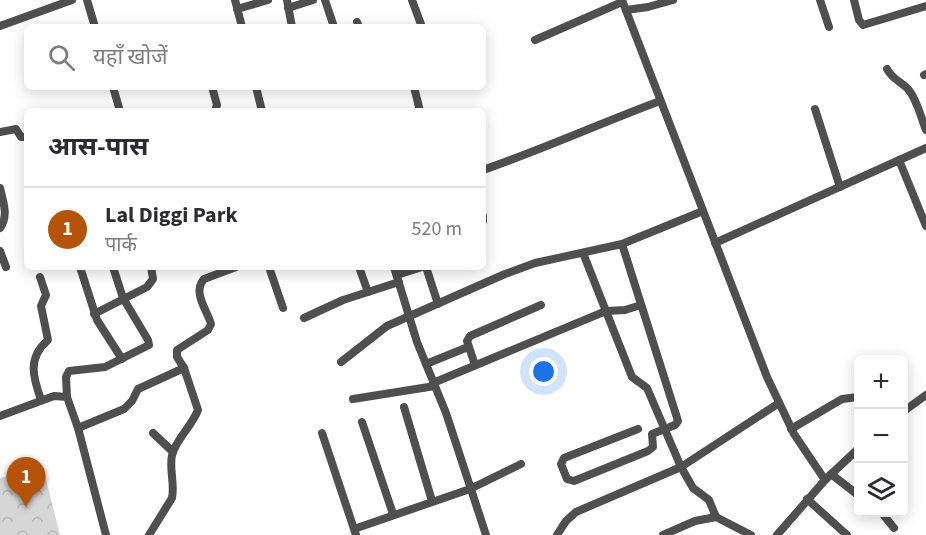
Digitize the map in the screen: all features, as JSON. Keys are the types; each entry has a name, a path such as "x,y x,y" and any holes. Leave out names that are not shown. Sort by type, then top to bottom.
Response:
{"street":[{"path":"0,26 72,0"},
{"path":"87,0 94,24"},
{"path":"241,24 236,4 268,0"},
{"path":"291,24 287,4 313,0"},
{"path":"325,0 333,24"},
{"path":"412,0 421,24"},
{"path":"535,40 623,4 648,7 673,0"},
{"path":"820,0 829,27"},
{"path":"854,0 859,20 863,25 926,6"},
{"path":"623,4 779,404 807,456 828,477 854,493"},
{"path":"887,69 890,76 907,88 911,94 926,130"},
{"path":"114,90 119,108"},
{"path":"213,90 216,108"},
{"path":"257,90 261,108"},
{"path":"415,90 419,108"},
{"path":"486,169 548,147 588,128 660,101"},
{"path":"815,109 840,187"},
{"path":"0,132 16,129 21,137 24,137"},
{"path":"715,243 926,148"},
{"path":"899,160 926,226"},
{"path":"0,188 5,207 3,224 0,228"},
{"path":"341,362 380,330 519,269 622,243 703,211"},
{"path":"622,243 678,417 677,424 652,434 653,447 648,451 574,481 567,478 561,464 564,458 638,429"},
{"path":"0,251 6,267"},
{"path":"583,253 632,376 647,388 681,467 693,488 709,500 716,517"},
{"path":"81,270 94,314 122,359"},
{"path":"106,535 78,428 67,397 66,377 69,371 105,367 146,348 149,342 123,298 114,270"},
{"path":"94,314 152,283 154,276 152,270"},
{"path":"149,535 172,498 173,452 198,410 184,368 177,357 177,350 208,330 212,324 199,293 200,283 204,279 228,270"},
{"path":"270,270 283,308"},
{"path":"360,270 368,291"},
{"path":"304,318 368,291 397,275 414,270"},
{"path":"425,270 438,304"},
{"path":"397,275 408,317 434,384 486,535"},
{"path":"40,277 45,295 41,310 48,340 38,350 33,370 41,399"},
{"path":"475,365 467,341 470,336 541,304"},
{"path":"352,399 434,384 606,311 625,310 641,305"},
{"path":"426,364 468,346"},
{"path":"78,428 124,409 132,401 138,389 184,368"},
{"path":"908,406 926,395"},
{"path":"0,416 41,399 54,396 67,397"},
{"path":"791,429 837,402 854,398"},
{"path":"557,535 566,520 576,512 681,467 779,404"},
{"path":"404,407 432,501"},
{"path":"362,422 393,514"},
{"path":"153,433 173,452"},
{"path":"322,433 355,532 393,514 470,489 521,464"},
{"path":"777,535 807,499 854,453"},
{"path":"807,499 847,535"},
{"path":"663,535 683,531 695,521 716,517 751,535"},
{"path":"884,517 894,528"}],"green space":[{"path":"43,467 60,535 0,535 0,478"}],"place":[{"name":"Lal Diggi Park","path":"26,507"}]}
